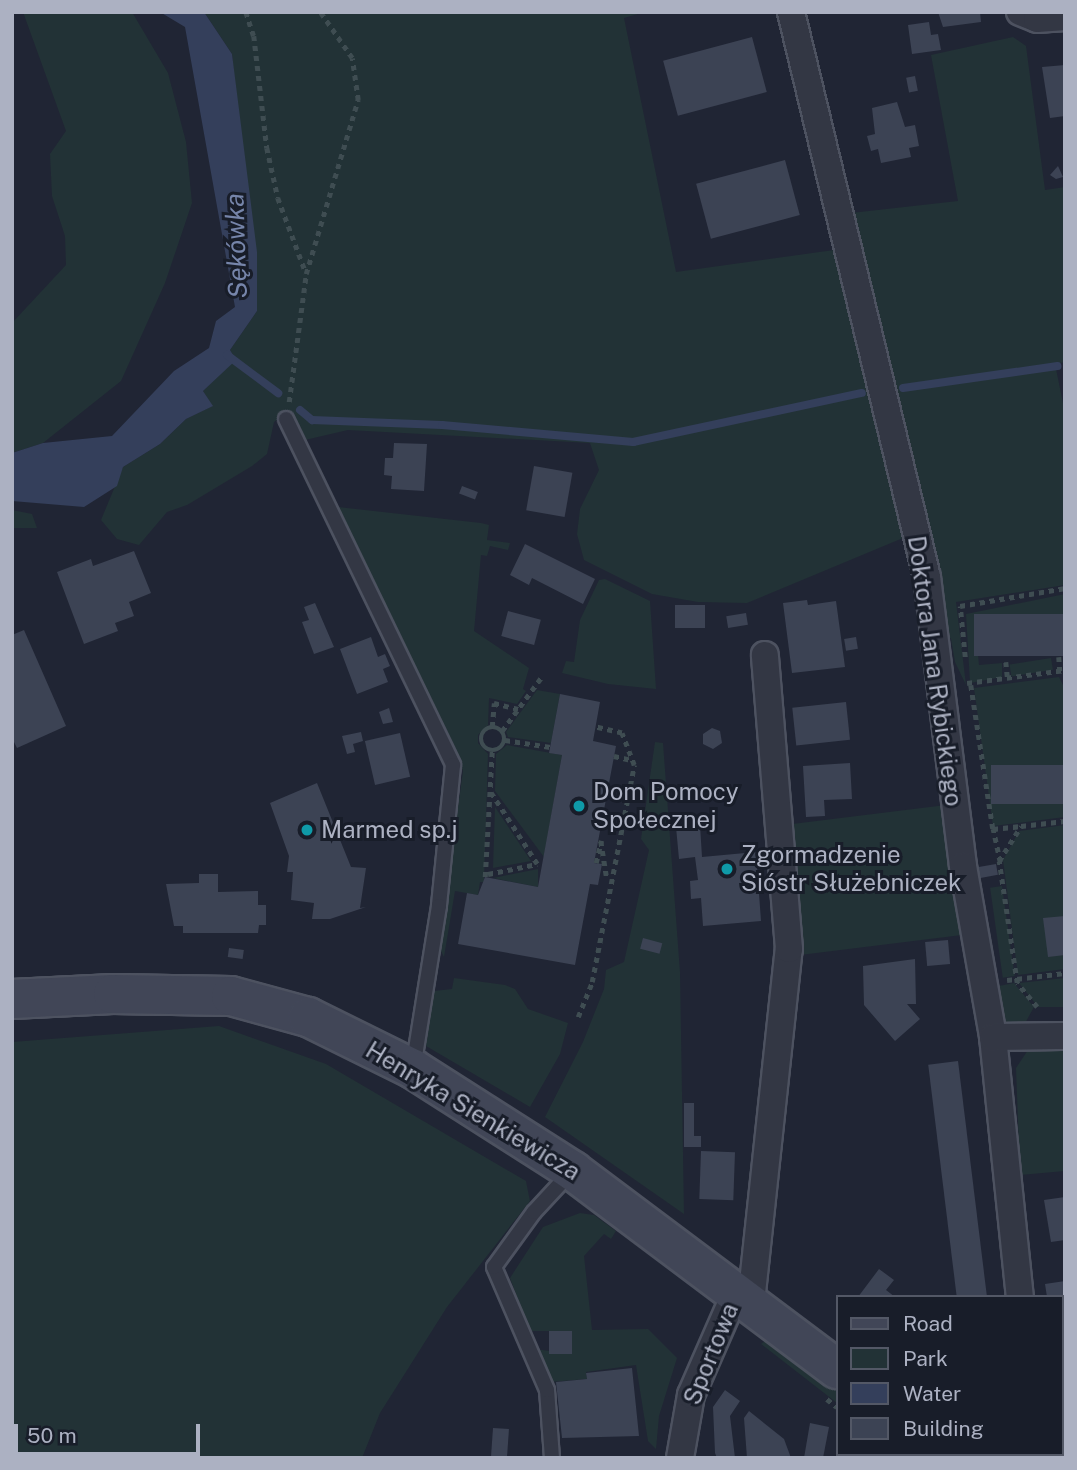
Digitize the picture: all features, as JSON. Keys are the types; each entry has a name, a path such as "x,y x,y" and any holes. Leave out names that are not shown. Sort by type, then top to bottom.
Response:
{"main road":[{"name":"Henryka Sienkiewicza","path":"12,999 113,994 231,996 308,1017 413,1069 573,1171 836,1368"}],"street":[{"name":"Doktora Jana Rybickiego","path":"791,12 927,578 982,984 993,1037 1020,1295"},
{"path":"1020,12 1037,19 1065,17"},
{"name":"Sportowa","path":"680,1458 691,1395 743,1297 789,949 765,655"},
{"path":"993,1037 1065,1036"}],"lane":[{"path":"286,419 453,765 439,906 413,1069"},
{"path":"552,1458 547,1390 494,1267 534,1212 573,1171"}],"path":[{"path":"246,12 254,36 267,148 278,198 306,274"},
{"path":"286,419 306,274 358,100 352,58 320,12"},
{"path":"1037,1007 1016,979 960,606 1065,588"},
{"path":"1059,657 1065,682"},
{"path":"1006,663 1008,680"},
{"path":"971,685 1062,671"},
{"path":"502,731 544,675"},
{"path":"492,727 494,703 518,709"},
{"path":"492,750 481,741 485,730 492,727 502,731 505,740"},
{"path":"578,1017 592,982 632,760 622,733 595,727"},
{"path":"492,750 505,740 550,747"},
{"path":"491,793 537,864 486,876 492,750"},
{"path":"614,756 632,760"},
{"path":"993,830 1065,821"},
{"path":"1000,862 1021,826"},
{"path":"596,863 600,842 604,842 609,878"},
{"path":"600,876 609,878"},
{"path":"982,984 1065,973"}],"green space":[{"path":"23,12 132,12 168,73 186,142 192,203 165,283 121,381 43,443 12,453 12,323 66,265 65,236 52,196 50,154 66,131"},
{"path":"204,12 645,12 624,18 676,272 834,250 903,538 747,603 698,602 652,594 584,560 577,534 580,509 599,470 590,443 348,430 292,443 278,419 274,422 267,454 252,466 187,505 167,512 139,545 117,539 101,520 123,467 160,444 186,419 212,406 203,391 235,360 230,350 257,311 232,54"},
{"path":"1013,37 1026,46 1045,190 1065,187 1065,362 1055,364 1065,413 1065,585 956,602 966,685 955,662 951,639 940,627 851,213 958,201 931,55"},
{"path":"338,507 481,523 489,525 487,540 510,543 508,550 490,546 487,556 481,555 474,631 529,668 523,689 526,691 517,704 489,698 488,725 478,735 478,743 488,754 484,882 480,882 478,895 455,891 444,957 439,947 463,771"},
{"path":"12,510 32,514 37,528 12,528"},
{"path":"605,579 650,601 656,689 608,684 562,673 566,661 574,662 580,620 599,580"},
{"path":"1065,594 1065,614 975,624 979,665 1002,663 1002,677 970,683 966,614"},
{"path":"1051,658 1053,670 1011,676 1010,665"},
{"path":"1059,677 1065,689 1065,817 993,826 974,688"},
{"path":"537,690 560,694 551,743 508,737 506,732"},
{"path":"655,742 663,743 680,972 684,1214 545,1117 583,1042 604,989 606,970 624,962 649,850 641,839"},
{"path":"507,745 562,755 544,857 495,791 496,754"},
{"path":"946,805 962,935 804,954 788,824"},
{"path":"495,807 531,861 493,868"},
{"path":"1065,825 1065,969 1018,975 1003,860 1019,831"},
{"path":"538,869 538,887 493,878"},
{"path":"1002,886 1015,976 1003,978 990,888"},
{"path":"454,978 505,985 515,989 528,1009 568,1023 560,1054 530,1107 426,1046 434,991 452,989"},
{"path":"1065,978 1065,1007 1038,1007 1019,983"},
{"path":"1014,983 1034,1007 1023,1027 1000,1026 994,987"},
{"path":"219,1026 326,1064 526,1181 530,1201 447,1307 380,1413 362,1458 12,1458 12,1042"},
{"path":"1028,1050 1065,1050 1065,1171 1020,1175 1016,1068"},
{"path":"580,1213 594,1215 616,1231 611,1239 604,1234 584,1256 592,1330 648,1329 677,1358 659,1416 656,1449 648,1441 636,1365 586,1372 587,1379 550,1382 535,1349 572,1354 549,1331 530,1331 510,1278 543,1227"},
{"path":"766,1340 836,1390 836,1402 761,1344"}],"water":[{"name":"Sękówka","path":"160,12 204,12 232,54 257,252 257,311 230,350 236,360 203,391 213,406 186,419 160,444 123,467 117,486 84,507 12,501 12,453 43,443 112,436 174,371 209,348 216,321 235,307 185,27"}],"building":[{"path":"938,12 980,12 981,22 943,27"},
{"path":"929,22 931,35 938,34 941,50 912,54 908,25"},
{"path":"752,37 767,92 678,116 663,61"},
{"path":"1065,65 1065,116 1050,118 1042,67"},
{"path":"915,76 918,91 909,92 906,78"},
{"path":"897,102 905,127 915,125 919,146 909,148 911,157 881,163 878,149 871,151 867,136 875,134 872,108"},
{"path":"785,160 800,215 711,239 696,184"},
{"path":"1058,166 1063,177 1056,179 1050,175"},
{"path":"394,443 427,444 424,491 391,489 392,476 384,475 385,458 393,458"},
{"path":"534,466 572,473 565,517 526,510"},
{"path":"462,486 478,492 475,500 459,493"},
{"path":"525,544 595,579 583,604 532,578 529,585 510,575"},
{"path":"134,551 151,593 129,602 134,616 115,623 118,631 84,644 57,572 91,559 93,566"},
{"path":"807,600 808,605 836,601 845,667 792,673 783,603"},
{"path":"315,603 334,647 314,654 302,622 309,620 304,607"},
{"path":"675,605 705,605 705,628 675,628"},
{"path":"508,611 541,620 534,645 501,636"},
{"path":"746,613 748,625 728,628 726,616"},
{"path":"974,614 1065,614 1065,656 974,656"},
{"path":"24,630 66,726 17,748 12,738 12,635"},
{"path":"371,637 378,657 385,654 390,666 383,669 388,682 357,694 340,649"},
{"path":"856,637 858,649 846,651 844,639"},
{"name":"Dom Pomocy Społecznej","path":"560,694 600,702 593,741 616,746 594,863 602,864 598,885 590,884 575,965 458,944 467,893 478,895 485,877 538,887 562,755 549,753"},
{"path":"846,702 850,740 796,745 792,708"},
{"path":"389,708 393,722 383,724 379,712"},
{"path":"712,728 720,731 722,743 713,749 703,744 703,734"},
{"path":"361,732 363,741 353,744 355,752 347,754 342,736"},
{"path":"400,733 410,777 375,785 365,741"},
{"path":"850,763 852,799 824,800 825,816 806,817 803,766"},
{"path":"991,765 1065,765 1065,804 991,804"},
{"name":"Marmed sp.j","path":"317,783 351,867 366,868 360,908 366,907 330,919 312,919 314,903 291,900 293,872 287,872 289,856 270,803"},
{"name":"Zgormadzenie Sióstr Służebniczek","path":"700,825 702,857 756,852 761,921 703,926 701,898 691,899 690,881 698,880 695,857 679,859 676,827"},
{"path":"996,864 998,875 979,878 977,867"},
{"path":"199,874 218,874 218,892 258,891 258,905 266,905 266,925 259,925 258,933 183,933 183,926 174,926 166,884 199,883"},
{"path":"1065,916 1065,955 1048,957 1043,918"},
{"path":"643,938 662,943 659,954 640,949"},
{"path":"948,940 950,964 927,966 925,942"},
{"path":"229,948 244,950 243,959 228,957"},
{"path":"915,959 916,1004 907,1004 920,1019 895,1041 864,1005 863,966"},
{"path":"958,1061 987,1295 957,1295 928,1065"},
{"path":"684,1103 694,1103 694,1136 701,1136 701,1147 684,1147"},
{"path":"701,1151 735,1152 733,1200 699,1199"},
{"path":"1065,1197 1065,1240 1051,1242 1044,1200"},
{"path":"879,1269 894,1280 886,1290 892,1295 860,1295"},
{"path":"1065,1281 1065,1315 1063,1295 1047,1295 1045,1284"},
{"path":"549,1331 572,1331 572,1354 549,1354"},
{"path":"632,1368 639,1436 562,1438 556,1382 587,1379 586,1373"},
{"path":"725,1390 740,1401 730,1416 735,1458 717,1458 715,1453 713,1407"},
{"path":"749,1411 784,1439 791,1458 747,1458 744,1418"},
{"path":"810,1423 829,1427 823,1458 804,1458"},
{"path":"493,1428 509,1429 507,1458 491,1458"}],"waterway":[{"path":"227,355 278,393"},
{"path":"903,388 1057,366"},
{"path":"300,410 312,420 442,425 633,442 862,393"}],"place":[{"name":"Dom Pomocy Społecznej","path":"579,806"},
{"name":"Marmed sp.j","path":"307,830"},
{"name":"Zgormadzenie Sióstr Służebniczek","path":"727,869"}]}
